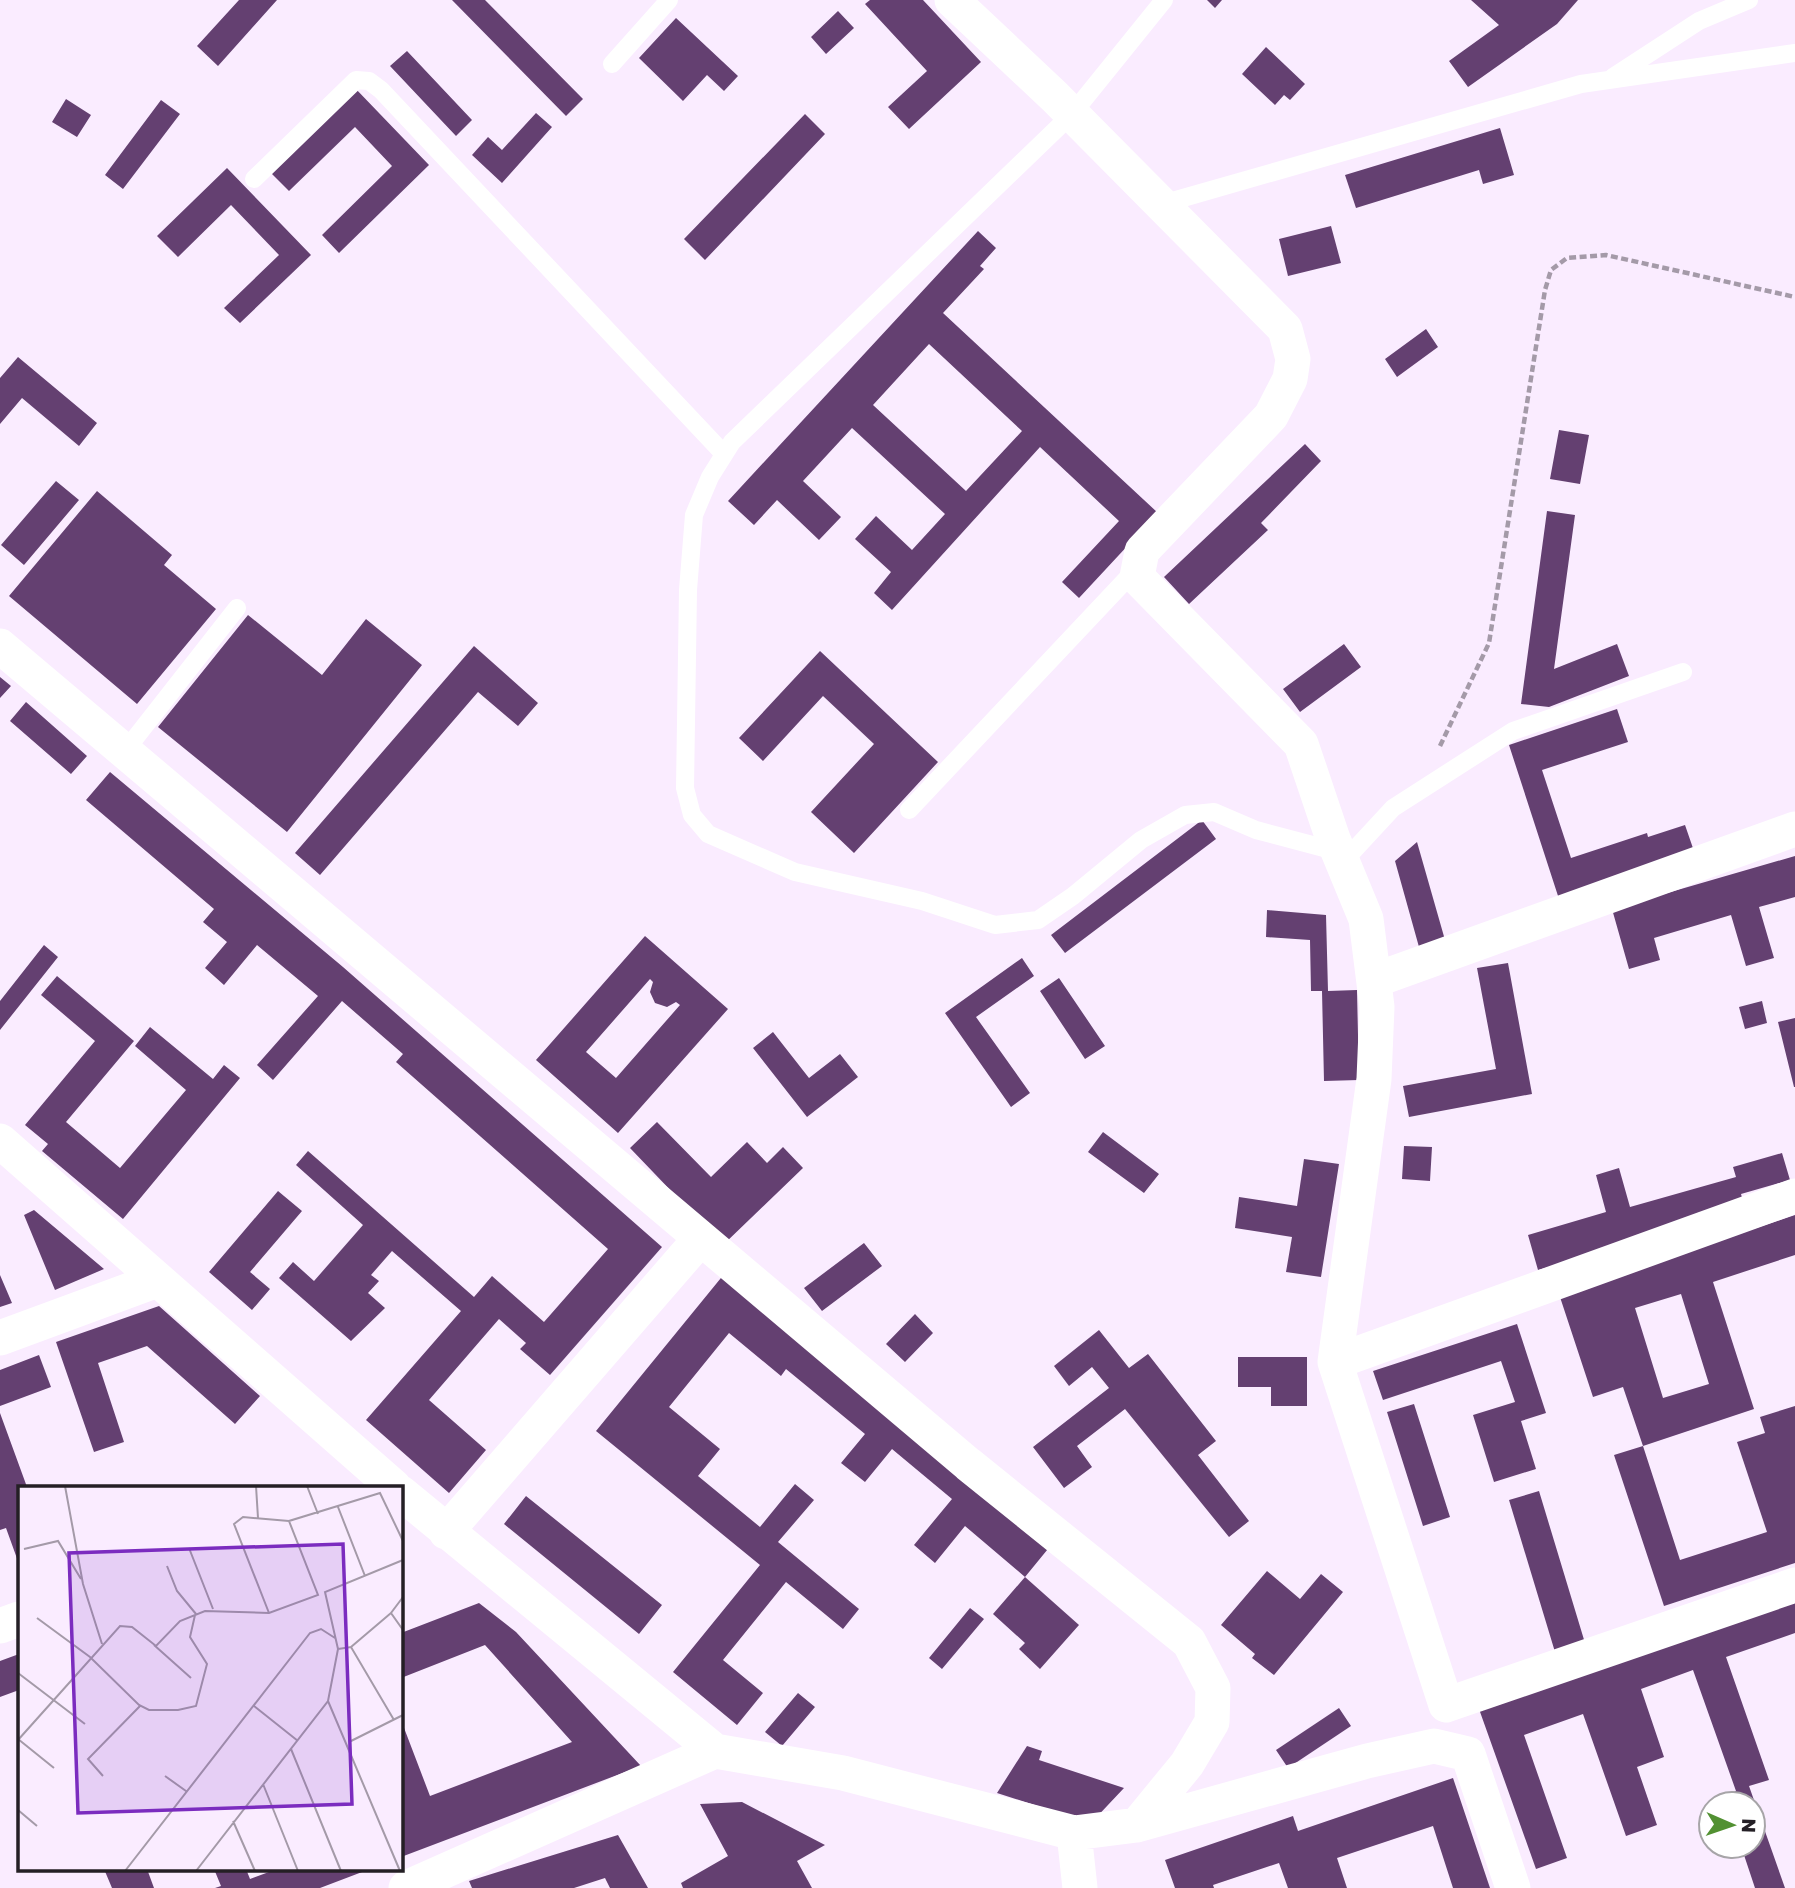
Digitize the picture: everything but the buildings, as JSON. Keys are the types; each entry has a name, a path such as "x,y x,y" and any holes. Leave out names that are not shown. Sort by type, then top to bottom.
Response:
{"street":[{"path":"952,0 1072,114 1285,329 1293,359 1290,379 1271,416 1175,513 1142,551 1137,578 1301,744 1366,919 1377,1007 1374,1079 1335,1362 1446,1705 1468,1754 1513,1888"},
{"path":"0,646 968,1464 1189,1642 1213,1688 1212,1722 1187,1764 1137,1825"},
{"path":"1375,980 1795,829"},
{"path":"0,1141 388,1486"},
{"path":"1335,1362 1795,1196"},
{"path":"446,1532 700,1239"},
{"path":"0,1338 157,1280"},
{"path":"402,1497 715,1751 843,1773 1074,1833 1137,1825 1367,1761 1434,1746 1468,1754"},
{"path":"1446,1705 1795,1585"},
{"path":"0,1626 18,1619"},
{"path":"419,1886 715,1751"},
{"path":"1074,1833 1080,1888"}],"lane":[{"path":"612,64 668,0"},
{"path":"1164,0 1072,114 732,442 710,477 694,515 688,590 685,788 692,815 708,834 795,872 922,901 995,925 1038,920 1073,896 1142,840 1185,815 1214,812 1256,830 1339,851 1393,808 1513,732 1683,672"},
{"path":"1607,80 1699,21 1749,0"},
{"path":"1162,204 1581,84 1795,53"},
{"path":"254,179 356,80 369,81 381,90 724,454"},
{"path":"909,810 1139,565"},
{"path":"125,751 237,608"}],"path":[{"path":"1439,748 1489,643 1545,290 1551,270 1567,258 1606,255 1795,297"}]}
